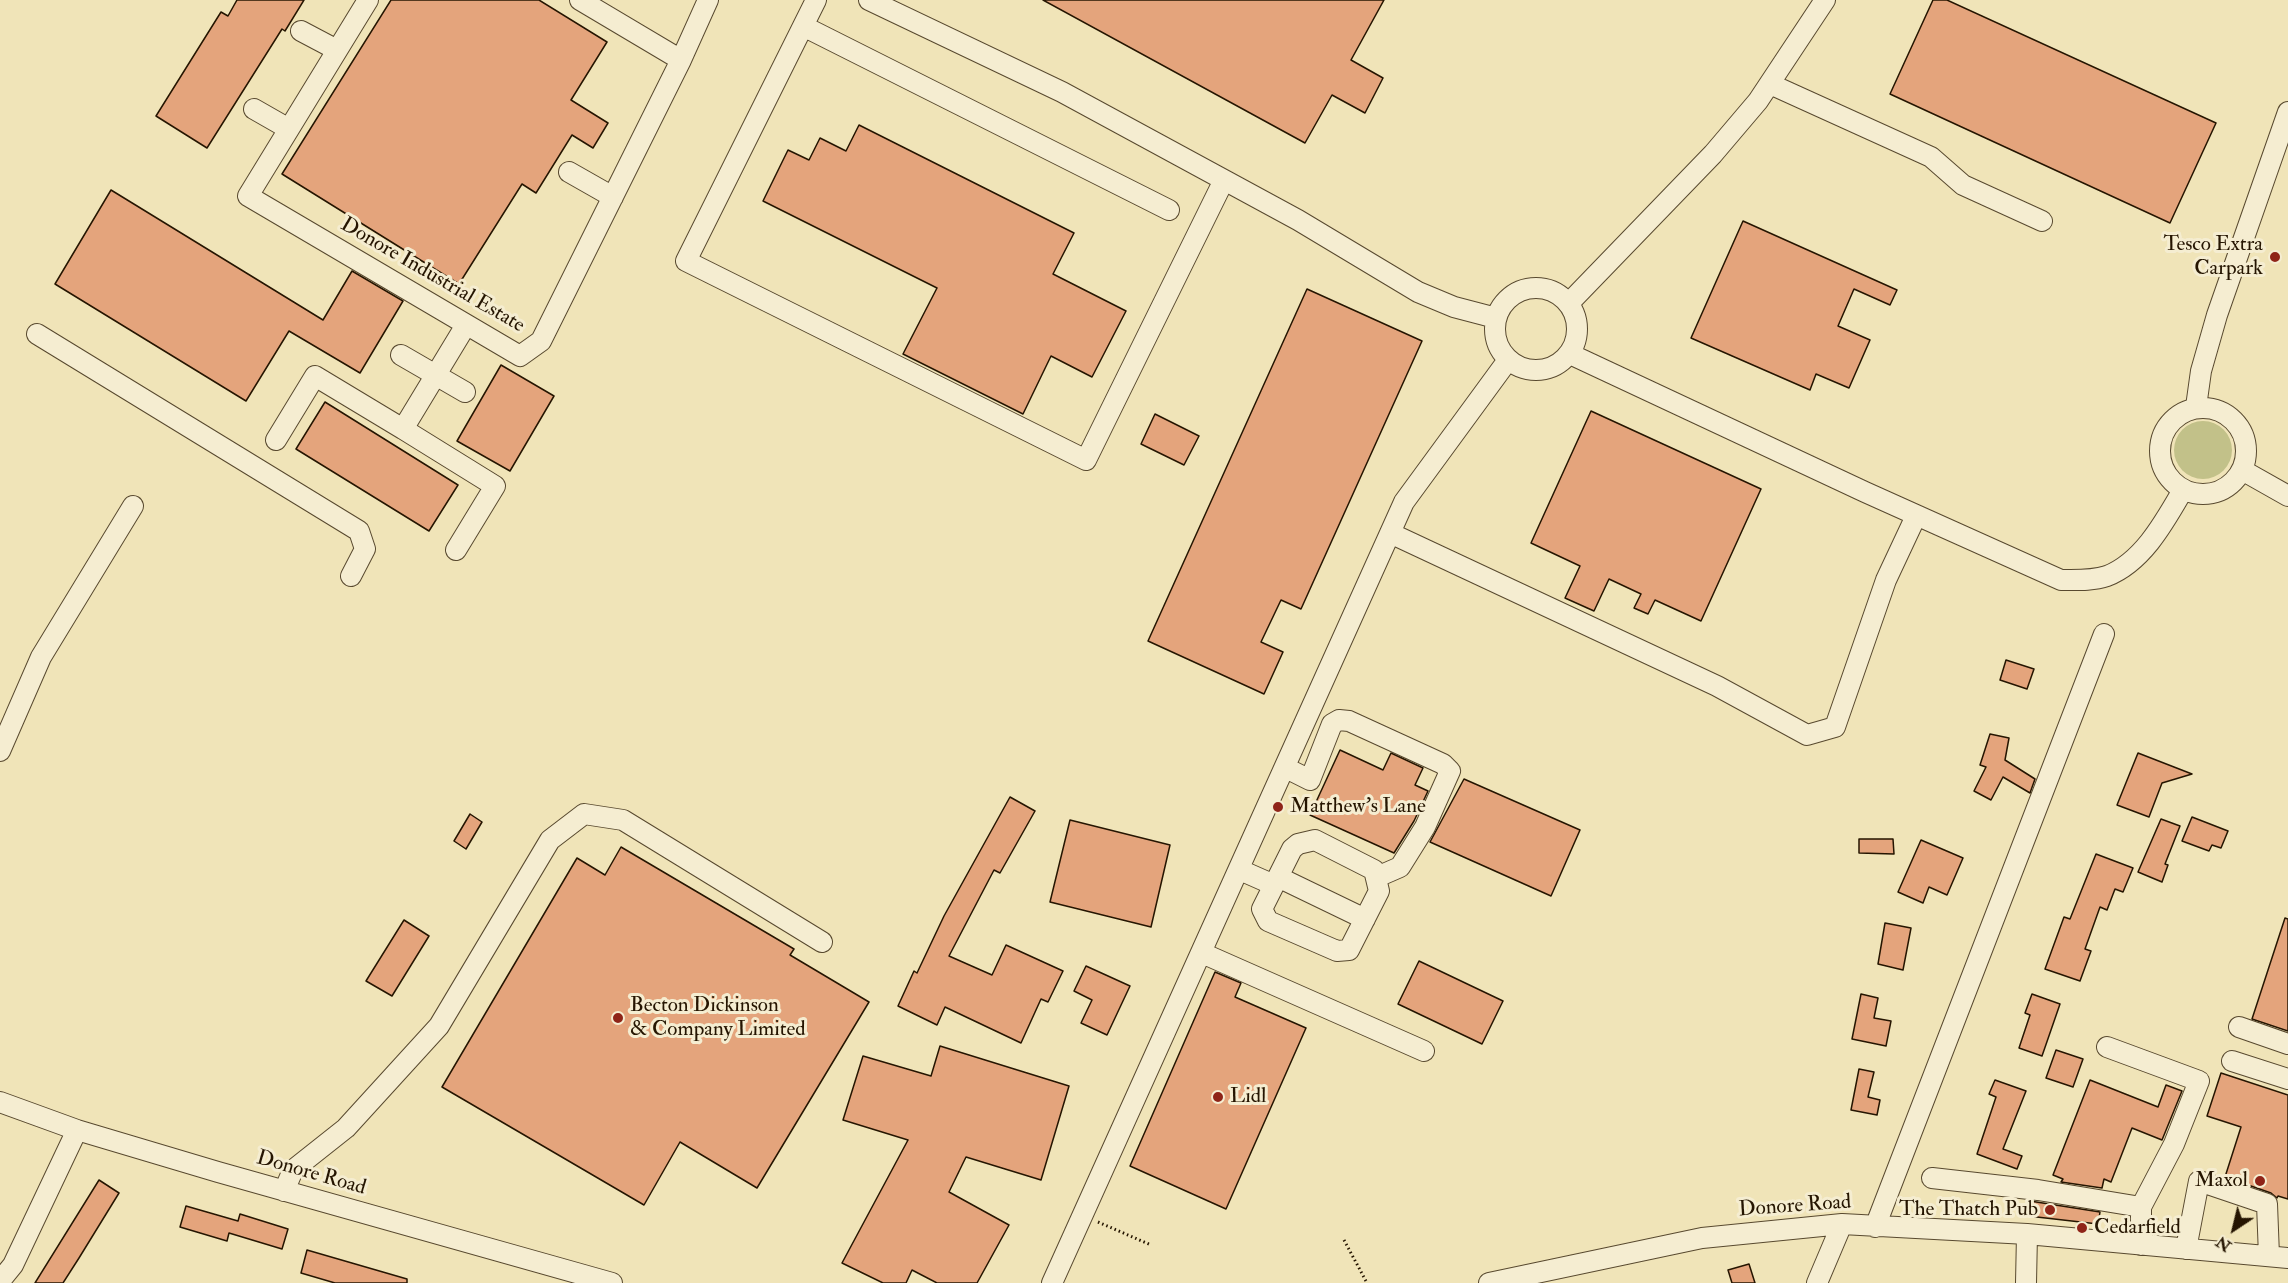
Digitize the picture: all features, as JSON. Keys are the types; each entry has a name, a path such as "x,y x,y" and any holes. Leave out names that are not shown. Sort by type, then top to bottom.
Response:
{"street":[{"name":"Donore Industrial Estate","path":"368,0 248,196 520,356 541,341 681,60 708,0"},
{"path":"580,0 681,60"},
{"path":"816,0 686,261 1086,460 1224,180"},
{"path":"869,0 1062,92 1224,180 1418,292 1454,307 1496,318"},
{"path":"1569,303 1713,154 1770,84 1825,0"},
{"path":"803,26 1169,210"},
{"path":"301,31 337,50"},
{"path":"1770,84 1931,158 1964,185 2042,221"},
{"path":"254,109 289,129"},
{"path":"2196,407 2201,371 2217,315 2288,112"},
{"path":"569,172 613,197"},
{"path":"1533,287 1553,291 1569,303 1578,326 1577,338 1570,354 1557,365 1537,371 1523,369 1508,360 1498,346 1494,335 1496,318 1502,304 1517,292 1533,287"},
{"path":"403,429 466,325"},
{"path":"37,334 359,531 365,549 351,576"},
{"path":"1570,354 1917,516 2061,580 2086,580 2108,576 2132,560 2169,514 2183,490"},
{"path":"401,355 465,392"},
{"path":"1052,1283 1404,502 1508,360"},
{"path":"276,440 315,376 403,429 495,486 456,550"},
{"path":"2196,407 2212,408 2229,416 2240,429 2246,443 2242,470 2233,483 2220,491 2202,495 2183,490 2166,475 2159,456 2160,439 2172,420 2196,407"},
{"path":"2242,470 2288,496"},
{"path":"0,752 6,715 133,506"},
{"path":"1390,533 1717,686 1807,735 1835,727 1886,579 1917,516"},
{"path":"1875,1227 2104,634"},
{"path":"1286,768 1310,780 1332,724 1340,720 1349,721 1370,730 1443,764 1450,771 1425,828 1400,867 1377,877"},
{"path":"284,1191 293,1170 346,1128 439,1026 550,840 585,814 622,820 822,942"},
{"path":"1315,840 1374,870 1379,891 1349,950 1337,951 1268,921 1262,909 1276,881 1292,849 1298,844 1315,840"},
{"path":"1240,870 1276,881 1365,919"},
{"path":"1202,952 1424,1051"},
{"path":"2239,1027 2288,1044"},
{"path":"2107,1047 2199,1081 2174,1144 2141,1207 2141,1245"},
{"path":"2232,1061 2288,1079"},
{"name":"Donore Road","path":"0,1102 77,1130 612,1283"},
{"path":"0,1281 13,1265 77,1130"},
{"path":"1932,1178 2038,1190 2141,1207"},
{"path":"2186,1249 2199,1181 2267,1204 2278,1257"},
{"path":"1817,1283 1842,1224"},
{"name":"Donore Road","path":"1489,1283 1702,1238 1842,1224 2027,1234 2278,1257"},
{"path":"2026,1283 2027,1234"}],"path":[{"path":"1082,1216 1151,1245"},
{"path":"1344,1240 1367,1283"}],"shaded area":[{"path":"2197,421 2209,421 2224,429 2232,444 2232,456 2224,471 2209,479 2197,479 2182,471 2174,456 2174,444 2182,429"}],"building":[{"path":"237,0 304,0 285,31 282,29 207,148 156,116 221,12 228,16"},
{"path":"391,0 539,0 607,42 571,100 608,123 593,148 572,135 536,193 522,184 459,284 282,174"},
{"path":"1043,0 1384,0 1351,60 1383,78 1365,113 1332,95 1305,143"},
{"path":"1933,0 1947,0 2216,123 2170,223 1890,94"},
{"path":"859,125 1074,233 1053,274 1126,311 1092,377 1051,356 1023,414 903,354 937,288 763,201 788,150 809,160 820,138 846,151"},
{"path":"111,190 323,320 352,271 403,301 360,373 289,331 246,401 55,284"},
{"path":"1743,221 1897,290 1890,305 1854,289 1838,326 1870,340 1849,388 1816,374 1810,390 1691,338"},
{"path":"1307,289 1422,341 1301,609 1281,600 1261,642 1283,652 1264,694 1148,641"},
{"path":"501,365 554,396 510,471 457,441"},
{"path":"325,402 458,485 429,531 296,449"},
{"path":"1591,411 1761,489 1701,621 1655,600 1648,614 1634,608 1641,594 1609,579 1594,611 1565,598 1580,566 1531,543"},
{"path":"1155,414 1199,436 1184,465 1141,444"},
{"path":"2006,660 2034,669 2027,689 2000,680"},
{"path":"1990,734 2009,738 2005,760 2035,779 2030,793 2003,777 1991,800 1974,791 1986,767 1980,765"},
{"path":"1340,750 1383,770 1391,753 1423,768 1415,785 1428,791 1414,821 1394,853 1310,815"},
{"path":"2138,753 2192,774 2162,783 2149,817 2117,805"},
{"path":"1464,779 1580,830 1551,896 1430,842"},
{"path":"1010,797 1035,811 1000,873 994,870 949,956 992,975 1006,945 1063,971 1048,1002 1041,999 1021,1043 945,1007 937,1025 898,1006 914,971 917,973 944,916"},
{"path":"470,814 482,822 466,849 454,841"},
{"path":"2192,817 2228,831 2221,848 2212,845 2209,851 2182,841"},
{"path":"2161,819 2180,826 2165,864 2168,865 2162,882 2138,872"},
{"path":"1070,820 1170,845 1151,927 1050,902"},
{"path":"1859,839 1893,839 1894,854 1859,853"},
{"path":"1921,840 1963,858 1947,895 1929,887 1923,903 1898,892"},
{"name":"Becton Dickinson & Company Limited","path":"621,847 794,949 790,955 869,1002 757,1188 680,1142 644,1205 442,1087 577,858 605,875"},
{"path":"2096,854 2133,868 2123,892 2115,889 2107,910 2100,907 2085,949 2091,951 2080,981 2045,969 2064,917 2070,919"},
{"path":"2285,918 2288,919 2288,1031 2252,1019"},
{"path":"404,920 429,936 392,996 366,981"},
{"path":"1885,923 1911,928 1903,970 1878,964"},
{"path":"1419,961 1503,1001 1482,1044 1398,1004"},
{"path":"1086,966 1130,986 1107,1035 1081,1023 1092,1000 1074,991"},
{"name":"Lidl","path":"1215,972 1241,983 1235,997 1306,1028 1226,1209 1130,1166"},
{"path":"1861,994 1878,998 1874,1018 1891,1021 1886,1046 1852,1039"},
{"path":"2032,994 2060,1004 2042,1056 2019,1048 2030,1015 2025,1013"},
{"path":"940,1046 1069,1086 1041,1180 966,1157 949,1192 1009,1225 977,1283 937,1283 912,1270 906,1283 883,1283 842,1263 908,1140 843,1120 863,1056 931,1076"},
{"path":"2056,1050 2083,1059 2073,1087 2046,1078"},
{"path":"1859,1069 1874,1072 1868,1097 1880,1100 1877,1115 1851,1110"},
{"path":"2221,1073 2288,1095 2288,1199 2278,1196 2277,1198 2271,1193 2225,1177 2241,1127 2207,1116"},
{"path":"1995,1080 2026,1091 2003,1149 2022,1156 2017,1169 1977,1154 1996,1097 1989,1094"},
{"path":"2090,1080 2158,1107 2166,1085 2182,1091 2162,1140 2132,1128 2111,1182 2104,1179 2102,1188 2061,1182 2063,1179 2053,1175"},
{"path":"99,1180 119,1193 79,1258 63,1283 35,1283"},
{"path":"2030,1201 2100,1212 2098,1224 2028,1216"},
{"path":"186,1206 238,1221 240,1214 288,1229 282,1249 229,1233 227,1241 180,1227"},
{"path":"307,1250 407,1279 407,1283 335,1283 301,1273"},
{"path":"1749,1264 1755,1283 1732,1283 1728,1270"}],"place":[{"name":"Tesco Extra Carpark","path":"2275,257"},
{"name":"Matthew's Lane","path":"1278,807"},
{"name":"Becton Dickinson & Company Limited","path":"618,1018"},
{"name":"Lidl","path":"1218,1097"},
{"name":"Maxol","path":"2260,1181"},
{"name":"The Thatch Pub","path":"2050,1210"},
{"name":"Cedarfield","path":"2082,1228"}]}
